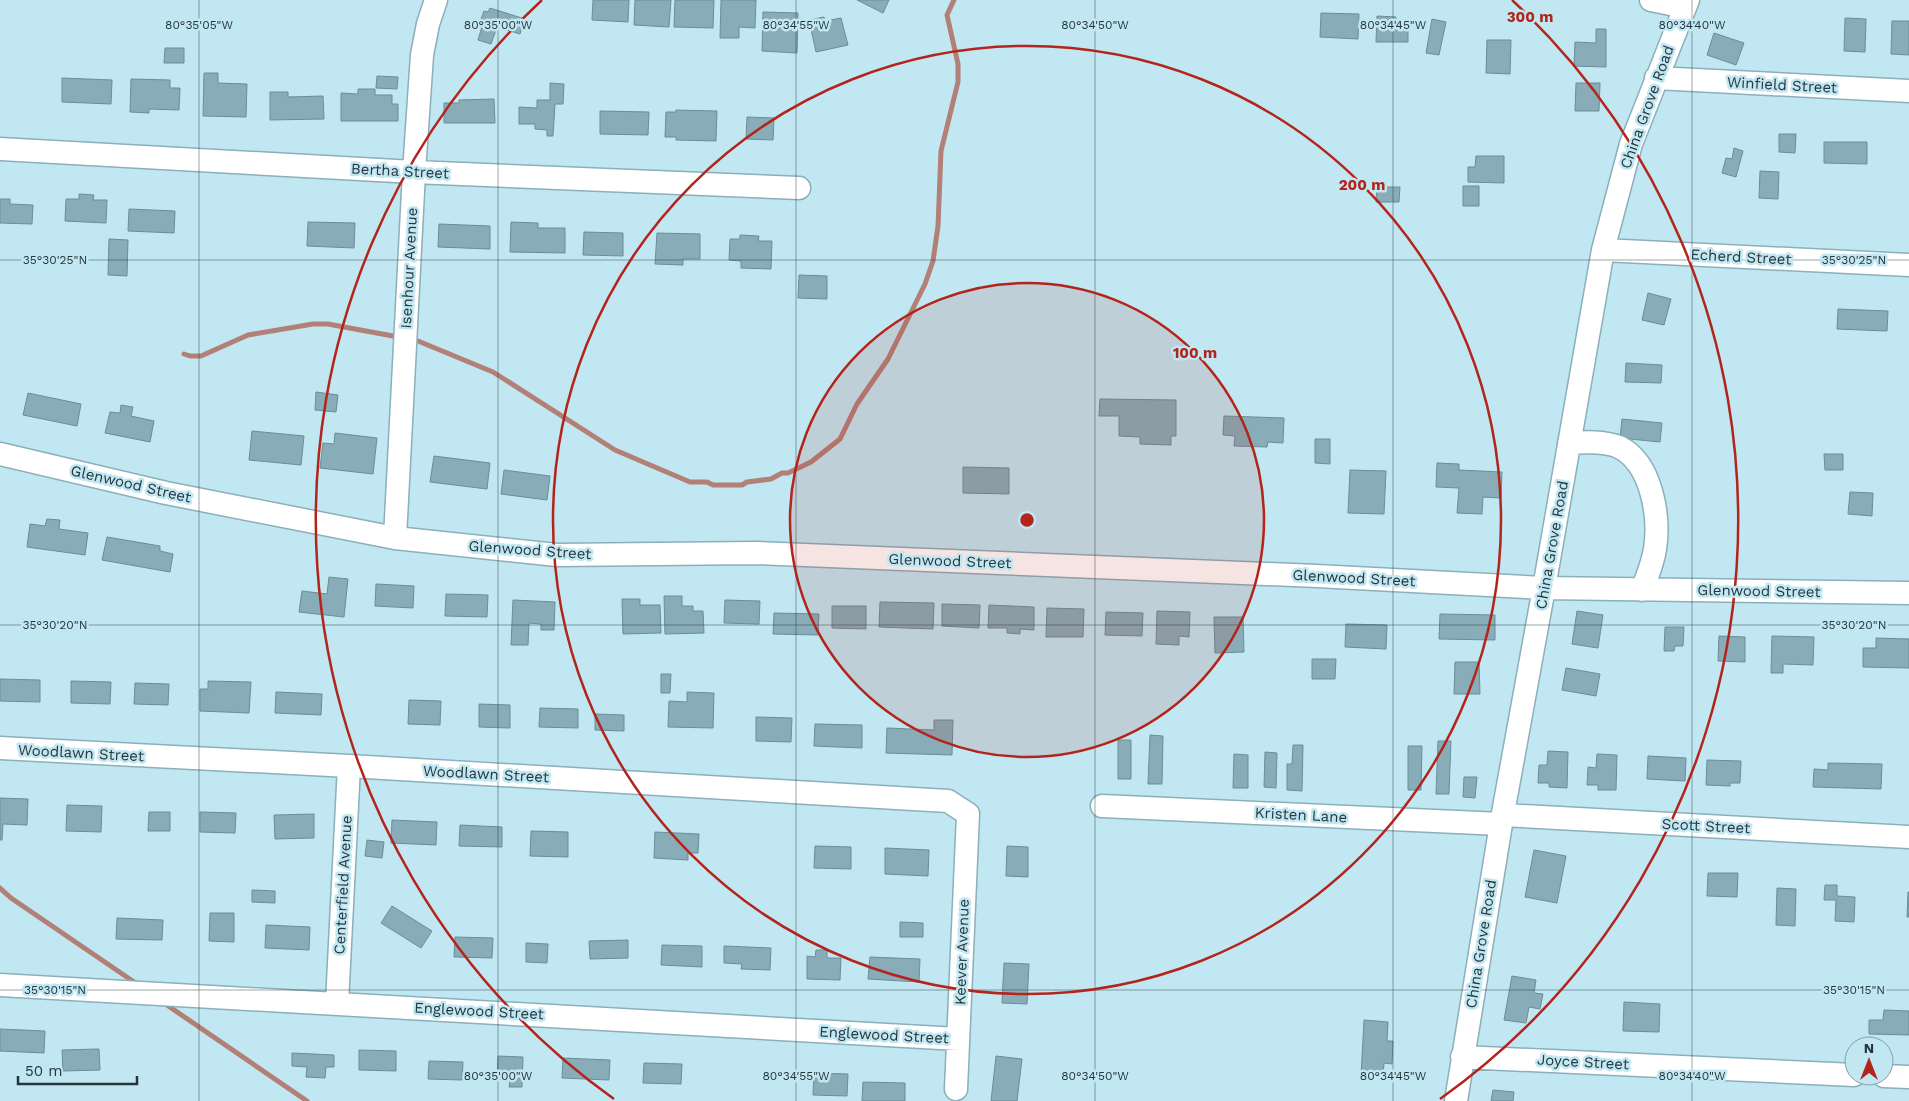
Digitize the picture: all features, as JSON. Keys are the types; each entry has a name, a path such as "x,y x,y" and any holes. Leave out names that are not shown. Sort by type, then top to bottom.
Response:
{"street":[{"name":"Isenhour Avenue","path":"395,538 422,55 428,24 436,0"},
{"path":"1651,0 1686,3"},
{"name":"China Grove Road","path":"1456,1101 1502,820 1603,250 1631,144 1686,3"},
{"name":"Winfield Street","path":"1656,78 1909,91"},
{"name":"Bertha Street","path":"0,149 414,172 799,188"},
{"name":"Echerd Street","path":"1603,250 1909,265"},
{"path":"1569,443 1602,443 1620,448 1635,460 1648,479 1654,512 1655,549 1642,590"},
{"name":"Glenwood Street","path":"0,454 166,493 395,538 557,555 756,553 1317,576 1544,588 1909,594"},
{"name":"Woodlawn Street","path":"0,748 349,766 948,801 968,814"},
{"name":"Centerfield Avenue","path":"336,1003 349,766"},
{"name":"Kristen Lane","path":"1102,806 1502,820"},
{"name":"Keever Avenue","path":"956,1089 968,814"},
{"name":"Scott Street","path":"1502,820 1909,837"},
{"name":"Englewood Street","path":"0,985 958,1039"},
{"name":"Joyce Street","path":"1462,1057 1844,1075"},
{"path":"1894,1076 1909,1077"}],"building":[{"path":"593,0 629,0 628,22 592,20"},
{"path":"635,0 671,0 669,27 634,25"},
{"path":"675,0 714,0 713,28 674,27"},
{"path":"721,0 756,0 755,28 739,27 739,38 720,38"},
{"path":"857,0 889,0 883,13"},
{"path":"490,8 525,19 520,34 497,27 491,44 478,40 484,20 481,19 484,11 488,12"},
{"path":"763,12 798,13 797,53 762,51"},
{"path":"1321,13 1359,14 1358,39 1320,37"},
{"path":"1377,16 1396,17 1396,22 1408,23 1408,42 1376,42"},
{"path":"824,17 825,21 841,18 848,45 816,52 809,20"},
{"path":"1845,18 1866,19 1865,52 1844,51"},
{"path":"1432,19 1446,22 1439,55 1426,53"},
{"path":"1892,21 1909,21 1909,55 1891,54"},
{"path":"1596,29 1606,29 1606,67 1574,66 1575,42 1596,43"},
{"path":"1714,33 1744,43 1736,65 1707,55"},
{"path":"1487,40 1511,40 1510,74 1486,73"},
{"path":"165,48 184,48 184,63 164,63"},
{"path":"204,73 218,73 218,83 247,84 246,117 203,116"},
{"path":"377,76 398,77 397,89 376,88"},
{"path":"62,78 112,80 111,104 62,102"},
{"path":"131,79 170,80 170,88 180,88 179,110 149,109 149,113 130,112"},
{"path":"550,83 564,84 563,104 555,104 553,136 547,136 547,130 535,129 535,124 519,124 519,107 537,108 537,100 550,100"},
{"path":"1576,83 1600,83 1599,111 1575,111"},
{"path":"358,89 375,89 375,95 392,95 392,104 398,104 398,121 341,121 341,93 358,94"},
{"path":"270,92 288,92 288,97 323,96 324,119 270,120"},
{"path":"494,99 495,123 444,123 444,103 459,103 459,100"},
{"path":"676,110 717,111 716,141 676,140 676,137 665,137 666,112 676,112"},
{"path":"600,111 649,112 648,135 600,134"},
{"path":"747,117 774,118 773,140 746,139"},
{"path":"1779,134 1796,134 1795,153 1779,152"},
{"path":"1824,142 1867,142 1867,164 1824,163"},
{"path":"1734,148 1743,151 1736,177 1722,173 1726,158 1732,159"},
{"path":"1476,156 1504,156 1504,183 1468,182 1468,167 1475,167"},
{"path":"1760,171 1779,172 1778,199 1759,198"},
{"path":"1463,186 1479,186 1479,206 1463,206"},
{"path":"1377,187 1400,187 1399,202 1376,202"},
{"path":"79,194 94,195 93,200 107,200 106,223 65,221 66,199 79,199"},
{"path":"0,199 10,199 10,204 33,205 32,224 0,223"},
{"path":"129,209 175,211 174,233 128,231"},
{"path":"308,222 355,223 354,248 307,246"},
{"path":"511,222 538,223 538,228 565,228 565,253 510,252"},
{"path":"439,224 490,226 490,249 438,247"},
{"path":"584,232 623,233 623,256 583,255"},
{"path":"657,233 700,234 700,259 683,259 683,265 655,264"},
{"path":"740,235 759,236 758,241 772,241 771,269 741,268 741,261 729,260 730,239 740,239"},
{"path":"109,239 128,240 127,276 108,275"},
{"path":"799,275 827,276 827,299 798,298"},
{"path":"1648,293 1671,299 1664,325 1642,320"},
{"path":"1838,309 1888,311 1887,331 1837,329"},
{"path":"1626,363 1662,365 1661,383 1625,382"},
{"path":"316,392 338,395 336,412 315,410"},
{"path":"28,393 81,404 77,426 23,415"},
{"path":"1100,399 1176,400 1176,436 1171,436 1171,445 1140,444 1140,437 1119,436 1119,416 1099,416"},
{"path":"121,405 133,407 131,416 154,421 150,442 105,433 110,412 120,413"},
{"path":"1224,416 1284,418 1283,443 1268,442 1267,447 1234,446 1235,436 1223,435"},
{"path":"1622,419 1662,423 1660,442 1620,438"},
{"path":"252,431 304,436 301,465 249,460"},
{"path":"335,433 377,438 373,474 320,468 323,443 334,444"},
{"path":"1315,439 1330,439 1330,464 1315,463"},
{"path":"1824,454 1843,454 1843,470 1825,470"},
{"path":"434,456 490,463 487,489 430,482"},
{"path":"1437,463 1459,464 1459,470 1502,472 1501,498 1483,497 1482,514 1457,513 1459,488 1436,487"},
{"path":"963,467 1009,468 1009,494 963,493"},
{"path":"504,470 550,476 547,500 501,494"},
{"path":"1350,470 1386,471 1384,514 1348,513"},
{"path":"1850,492 1873,493 1872,516 1848,514"},
{"path":"47,519 60,520 59,529 88,533 85,555 27,547 30,524 45,526"},
{"path":"107,537 160,546 160,551 173,554 170,572 102,560"},
{"path":"329,577 348,579 344,617 299,612 302,591 327,594"},
{"path":"376,584 414,586 413,608 375,606"},
{"path":"446,594 488,595 487,617 445,616"},
{"path":"664,596 682,596 682,606 693,606 693,611 703,611 704,633 665,634"},
{"path":"622,599 640,599 640,605 660,605 661,633 623,634"},
{"path":"513,600 555,602 554,630 541,630 541,624 529,623 528,645 511,645"},
{"path":"725,600 760,601 759,624 724,623"},
{"path":"880,602 934,603 933,629 879,627"},
{"path":"942,604 980,605 979,628 942,626"},
{"path":"989,605 1034,607 1034,630 1020,629 1020,634 1007,633 1007,628 988,628"},
{"path":"832,606 866,606 866,629 832,628"},
{"path":"1047,608 1084,609 1083,637 1046,637"},
{"path":"1157,611 1190,612 1189,637 1179,636 1179,645 1156,644"},
{"path":"1577,611 1603,615 1598,648 1572,644"},
{"path":"1106,612 1143,613 1142,636 1105,635"},
{"path":"774,613 819,614 818,635 773,634"},
{"path":"1440,614 1495,615 1495,640 1439,639"},
{"path":"1214,617 1243,617 1244,652 1215,653"},
{"path":"1346,624 1387,625 1386,649 1345,647"},
{"path":"1665,627 1684,627 1683,646 1675,646 1674,651 1664,651"},
{"path":"1719,636 1745,637 1745,662 1718,661"},
{"path":"1772,636 1814,637 1813,665 1783,664 1783,673 1771,673"},
{"path":"1876,638 1909,639 1909,668 1863,667 1863,648 1876,648"},
{"path":"1312,659 1336,659 1335,679 1312,679"},
{"path":"1455,662 1479,662 1480,694 1454,694"},
{"path":"1566,668 1600,674 1596,696 1562,690"},
{"path":"661,674 671,674 670,693 661,693"},
{"path":"0,679 40,680 40,702 0,701"},
{"path":"71,681 111,682 110,704 71,703"},
{"path":"208,681 251,682 249,713 200,711 200,689 208,689"},
{"path":"135,683 169,684 168,705 134,704"},
{"path":"276,692 322,694 321,715 275,713"},
{"path":"687,692 714,693 713,728 668,727 669,701 687,702"},
{"path":"409,700 441,701 440,725 408,724"},
{"path":"479,704 510,705 510,728 479,727"},
{"path":"540,708 578,709 578,728 539,727"},
{"path":"595,714 624,715 624,731 595,730"},
{"path":"756,717 792,718 791,742 756,741"},
{"path":"934,720 953,720 952,755 886,753 887,728 934,730"},
{"path":"815,724 862,725 862,748 814,746"},
{"path":"1150,735 1163,736 1162,784 1148,784"},
{"path":"1118,740 1131,740 1131,779 1118,779"},
{"path":"1438,741 1451,741 1449,794 1436,794"},
{"path":"1293,745 1303,745 1302,791 1287,790 1287,764 1292,764"},
{"path":"1408,746 1422,746 1421,790 1408,790"},
{"path":"1548,751 1568,752 1567,788 1549,787 1549,783 1538,783 1539,765 1547,765"},
{"path":"1265,752 1277,753 1276,788 1264,787"},
{"path":"1234,754 1248,755 1248,788 1233,788"},
{"path":"1597,754 1617,755 1616,790 1598,790 1598,785 1587,785 1588,767 1596,768"},
{"path":"1648,756 1686,758 1685,781 1647,779"},
{"path":"1707,760 1741,761 1740,783 1730,783 1730,786 1706,785"},
{"path":"1828,763 1882,764 1881,789 1813,787 1814,769 1828,770"},
{"path":"1464,777 1477,777 1475,798 1463,797"},
{"path":"0,798 28,799 27,825 3,824 2,840 0,840"},
{"path":"67,805 102,806 101,832 66,831"},
{"path":"149,812 170,812 170,831 148,831"},
{"path":"200,812 236,813 235,833 200,832"},
{"path":"314,814 314,838 275,839 274,815"},
{"path":"392,820 437,822 436,845 391,843"},
{"path":"460,825 502,827 502,847 459,846"},
{"path":"531,831 568,832 568,857 530,856"},
{"path":"655,832 699,834 698,853 688,853 688,860 654,858"},
{"path":"367,840 384,842 382,858 365,856"},
{"path":"815,846 851,847 851,869 814,868"},
{"path":"1007,846 1028,847 1028,877 1006,876"},
{"path":"885,848 929,850 928,876 885,874"},
{"path":"1534,850 1566,856 1557,903 1525,897"},
{"path":"1708,873 1738,873 1737,897 1707,896"},
{"path":"1825,885 1837,885 1837,896 1855,897 1854,922 1835,921 1836,900 1824,900"},
{"path":"1777,888 1796,889 1795,926 1776,925"},
{"path":"252,890 275,891 275,903 252,902"},
{"path":"1908,892 1909,917 1907,917"},
{"path":"392,906 432,931 421,948 381,923"},
{"path":"210,913 234,913 234,942 209,941"},
{"path":"117,918 163,920 162,940 116,939"},
{"path":"900,922 923,923 923,937 900,937"},
{"path":"266,925 310,927 309,950 265,948"},
{"path":"455,937 493,938 492,958 454,957"},
{"path":"628,940 628,958 590,959 589,941"},
{"path":"526,943 548,944 547,963 526,962"},
{"path":"662,945 702,946 702,967 661,965"},
{"path":"724,946 771,948 770,970 741,969 742,964 724,963"},
{"path":"816,950 827,950 827,958 841,958 840,980 807,979 807,956 815,957"},
{"path":"870,957 920,959 919,982 868,979"},
{"path":"1004,963 1029,964 1027,1004 1002,1003"},
{"path":"1512,976 1536,980 1534,993 1543,994 1540,1009 1529,1007 1526,1023 1504,1020"},
{"path":"1624,1002 1660,1004 1659,1032 1623,1031"},
{"path":"1884,1010 1909,1011 1909,1035 1869,1034 1869,1020 1883,1020"},
{"path":"1364,1020 1388,1022 1387,1041 1393,1041 1392,1064 1384,1063 1383,1077 1361,1076"},
{"path":"0,1029 45,1031 44,1053 0,1051"},
{"path":"99,1049 100,1070 63,1071 62,1050"},
{"path":"359,1050 396,1051 396,1071 359,1070"},
{"path":"292,1053 334,1055 334,1067 326,1067 325,1078 306,1077 307,1067 292,1066"},
{"path":"498,1056 523,1057 522,1087 509,1087 510,1080 497,1079"},
{"path":"996,1056 1022,1059 1017,1101 991,1101"},
{"path":"563,1058 610,1060 609,1080 562,1078"},
{"path":"429,1061 463,1062 462,1080 428,1079"},
{"path":"644,1063 682,1064 681,1084 643,1083"},
{"path":"814,1073 848,1074 847,1096 813,1095"},
{"path":"863,1082 905,1083 905,1101 862,1101"},
{"path":"1493,1090 1514,1092 1513,1101 1491,1101"}],"waterway":[{"path":"418,341 493,372 615,450 690,482 707,482 713,485 742,485 747,482 771,479 811,462 840,439 857,404 888,359 925,284 933,261 938,226 941,151 958,82 958,64 947,15 954,0"},
{"path":"184,354 201,356 248,335 313,324 328,324 393,336"},
{"path":"0,888 11,898 137,984"},
{"path":"164,1003 307,1101"}]}
